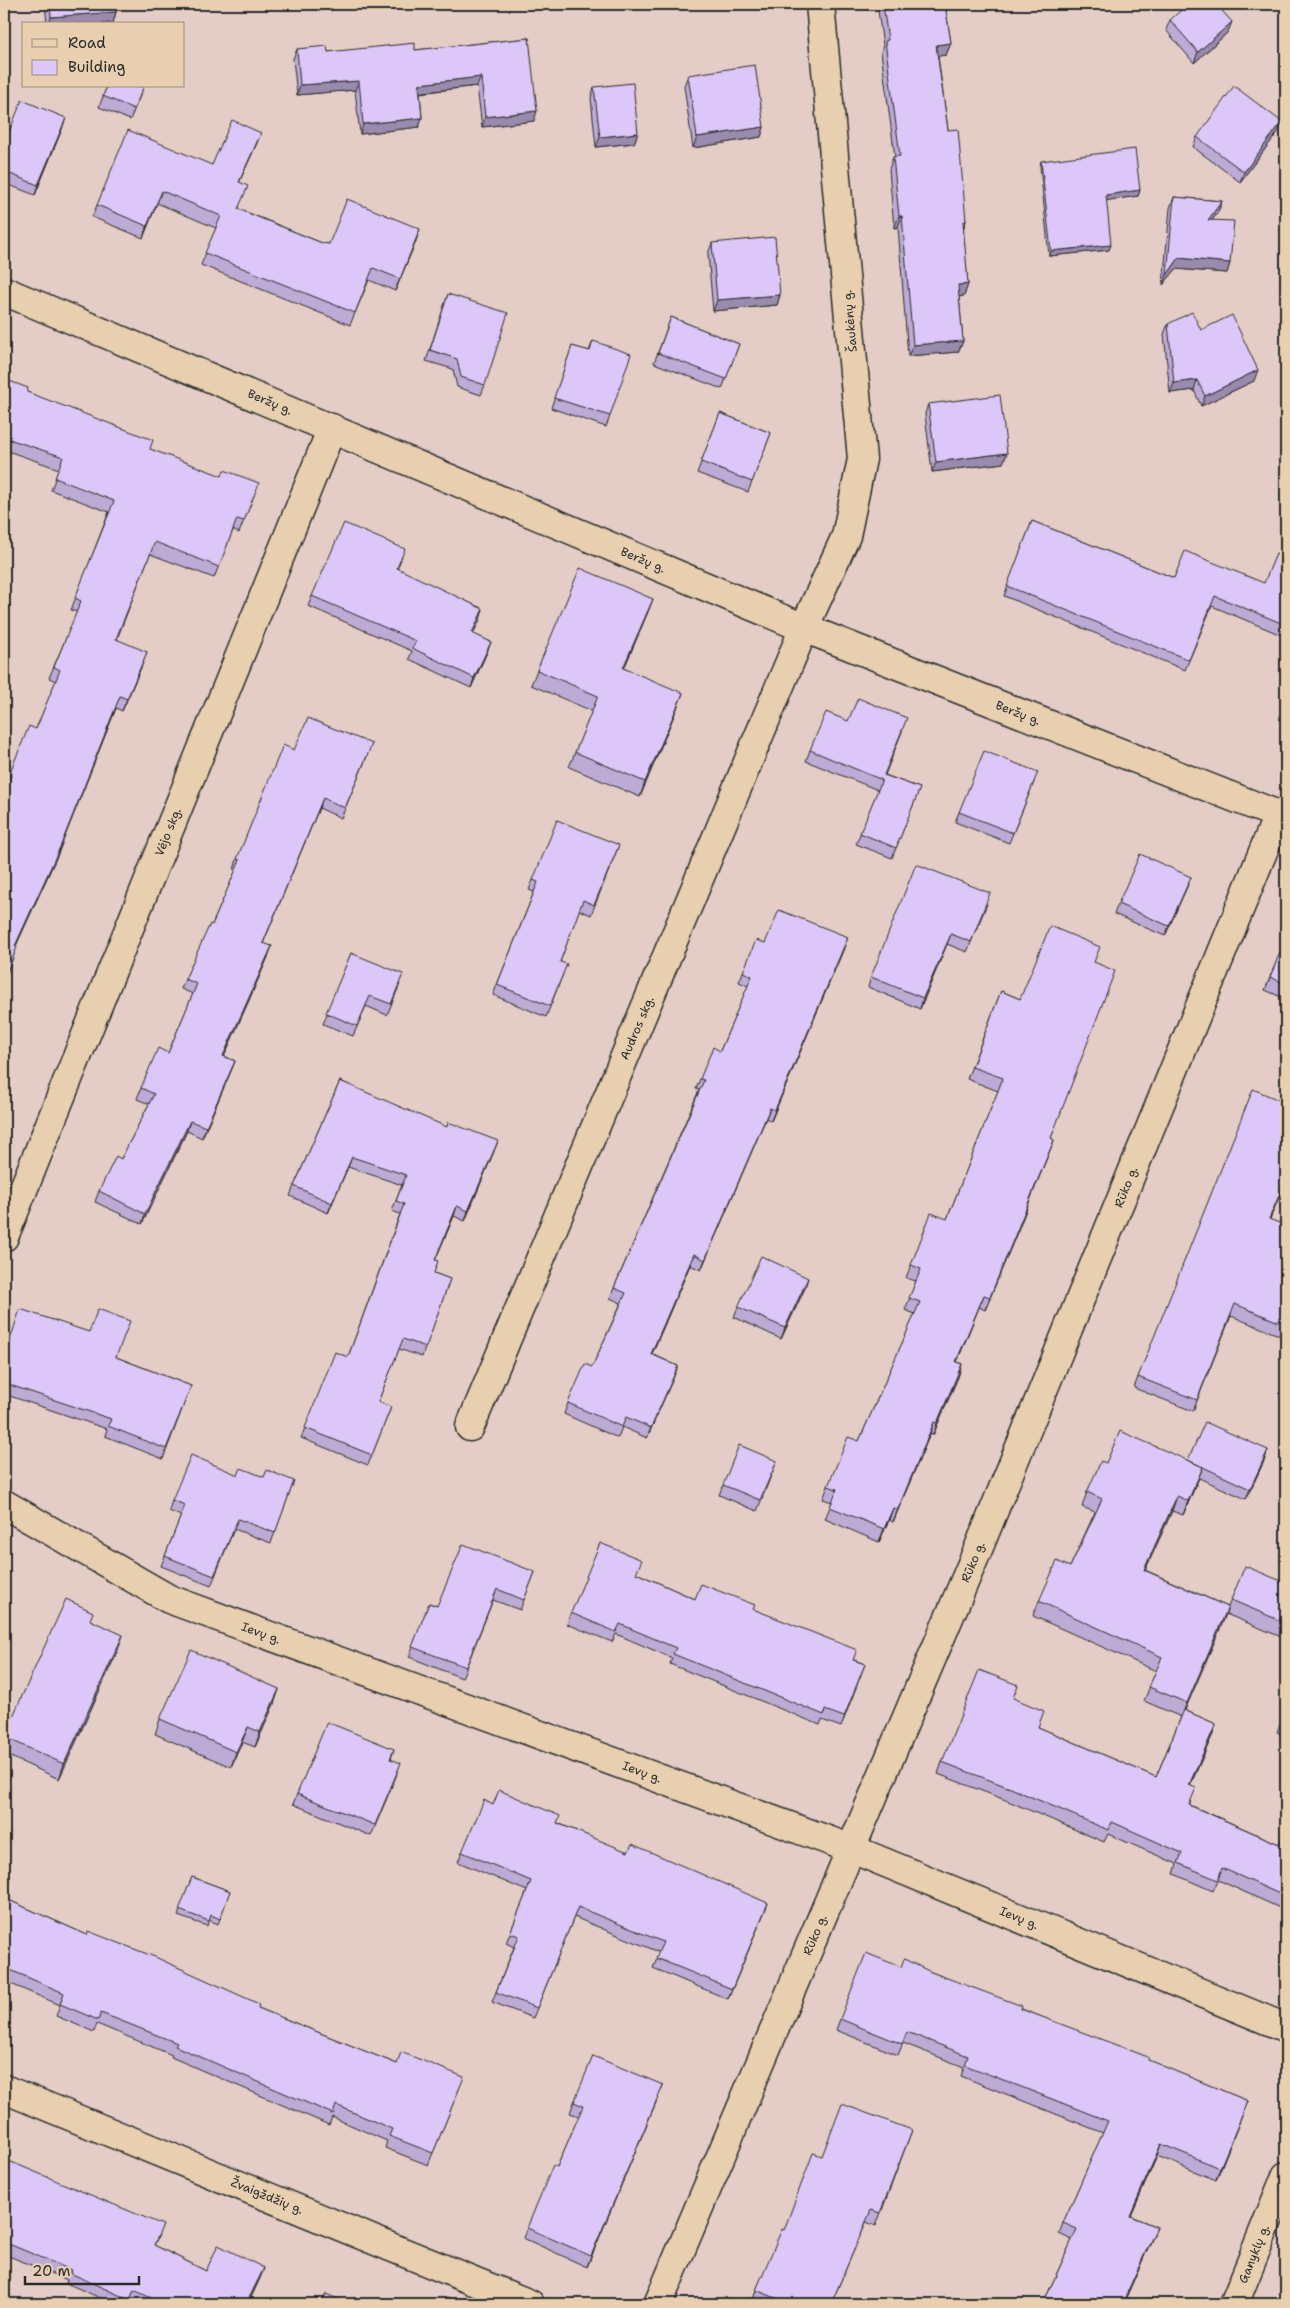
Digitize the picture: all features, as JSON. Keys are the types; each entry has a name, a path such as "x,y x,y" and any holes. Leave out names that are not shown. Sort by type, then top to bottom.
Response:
{"street":[{"name":"Šaukėnų g.","path":"804,628 846,536 862,459 820,4"},
{"name":"Beržų g.","path":"4,291 804,628 1282,817"},
{"name":"Vėjo skg.","path":"4,1237 332,428"},
{"name":"Audros skg.","path":"470,1427 804,628"},
{"name":"Rūko g.","path":"658,2304 976,1556 1282,817"},
{"name":"Ievų g.","path":"4,1504 169,1600 852,1849 1286,2028"},
{"name":"Žvaigždžių g.","path":"4,2089 530,2304"},
{"name":"Ganyklų g.","path":"1234,2304 1286,2176"}],"building":[{"path":"50,4 116,4 116,12 51,17"},
{"path":"883,4 945,4 951,43 936,45 948,130 958,129 966,221 963,222 968,284 958,285 963,341 913,345 902,216 899,216 893,157 900,156 885,41 888,40"},
{"path":"1188,4 1216,4 1232,22 1198,52 1170,20"},
{"path":"529,38 537,111 485,117 481,77 419,84 422,118 363,124 359,81 300,85 297,49 327,46 328,52 415,43 415,50"},
{"path":"755,65 764,127 697,137 688,75"},
{"path":"633,83 638,133 600,137 594,87"},
{"path":"1234,86 1282,122 1244,172 1197,137"},
{"path":"106,88 143,88 134,109 103,96"},
{"path":"22,100 66,118 38,185 5,172 9,164 4,162 4,144"},
{"path":"232,120 261,133 239,182 248,186 238,209 322,243 329,244 347,199 420,229 400,279 373,268 355,313 205,253 221,216 162,191 147,226 97,205 128,130 212,165"},
{"path":"1135,149 1140,190 1106,195 1111,245 1051,251 1041,161"},
{"path":"1174,197 1222,201 1208,220 1234,221 1230,263 1179,258 1167,275"},
{"path":"775,237 780,295 717,300 712,243"},
{"path":"448,294 508,313 485,385 461,377 457,359 430,350"},
{"path":"1192,312 1201,330 1232,315 1258,370 1205,396 1197,380 1174,383 1168,324"},
{"path":"671,317 739,344 726,379 658,353"},
{"path":"593,341 631,354 610,416 554,398 572,346 590,351"},
{"path":"4,379 28,388 27,392 153,440 150,449 222,476 224,470 259,483 244,521 237,519 219,567 155,542 116,639 147,652 127,699 120,696 61,845 15,946 17,947 4,979 4,792 29,726 36,729 60,670 54,667 81,601 75,598 114,501 55,478 63,457 9,439 4,452"},
{"path":"1000,395 1007,453 936,462 928,404"},
{"path":"720,413 771,433 752,482 701,462"},
{"path":"1032,521 1174,578 1185,551 1264,583 1276,554 1286,558 1286,625 1215,596 1189,660 1007,586"},
{"path":"344,523 405,549 397,568 483,609 472,633 491,642 474,678 412,648 416,641 312,596"},
{"path":"580,568 653,599 623,668 683,693 645,782 575,752 598,696 537,670"},
{"path":"858,698 907,718 884,775 920,788 896,848 860,833 882,780 810,750 826,712 848,721"},
{"path":"308,718 372,744 345,808 323,798 263,943 272,946 223,1056 235,1061 206,1127 190,1121 145,1214 99,1191 116,1156 121,1159 154,1094 141,1088 158,1048 168,1053 197,984 185,979 210,924 212,925 240,860 237,859 283,745 294,750"},
{"path":"984,751 1038,772 1013,833 959,812"},
{"path":"557,820 619,845 594,905 583,900 560,962 567,964 550,1006 497,985 538,882 533,880"},
{"path":"1140,854 1191,877 1169,926 1118,904"},
{"path":"916,864 990,893 971,942 951,934 923,998 871,977"},
{"path":"779,910 848,937 775,1110 770,1108 705,1260 694,1254 651,1354 678,1366 651,1428 626,1417 622,1427 568,1403 585,1364 592,1367 626,1293 614,1288 704,1080 700,1079 713,1047 720,1051 752,976 743,972 756,940 765,943"},
{"path":"1050,926 1100,947 1094,962 1115,971 1051,1138 1054,1140 990,1297 984,1295 956,1362 962,1364 937,1423 934,1422 898,1509 893,1508 884,1529 830,1507 837,1489 828,1486 848,1437 859,1441 920,1302 909,1298 921,1269 911,1265 931,1213 947,1219 1003,1078 972,1067 1001,991 1020,999"},
{"path":"1286,938 1286,984 1270,977"},
{"path":"351,953 403,974 391,1004 370,996 357,1026 326,1013"},
{"path":"340,1081 447,1127 448,1122 498,1141 468,1211 457,1206 435,1260 438,1261 434,1273 450,1279 426,1347 403,1339 378,1402 391,1407 372,1455 305,1428 335,1352 348,1357 404,1204 396,1201 406,1175 352,1157 332,1203 294,1186"},
{"path":"1253,1089 1286,1103 1286,1179 1269,1219 1282,1224 1280,1230 1286,1232 1286,1325 1235,1304 1197,1400 1138,1377"},
{"path":"761,1256 808,1278 785,1328 738,1307"},
{"path":"20,1309 89,1332 98,1309 130,1321 116,1357 191,1386 166,1449 108,1426 111,1419 4,1383 4,1359"},
{"path":"1205,1422 1268,1450 1250,1489 1188,1460"},
{"path":"1120,1431 1203,1467 1188,1501 1177,1496 1144,1570 1228,1607 1187,1703 1149,1687 1162,1657 1039,1601 1057,1561 1070,1567 1102,1499 1087,1492 1101,1461 1106,1463"},
{"path":"739,1445 777,1461 760,1500 723,1485"},
{"path":"191,1455 238,1475 241,1468 264,1477 267,1470 294,1481 275,1533 238,1519 214,1576 165,1556 185,1505 172,1500"},
{"path":"600,1543 642,1560 636,1573 695,1599 701,1584 755,1605 753,1609 857,1650 853,1660 865,1664 844,1717 825,1710 824,1715 673,1654 676,1648 620,1624 616,1632 571,1613"},
{"path":"463,1544 535,1572 524,1600 497,1589 466,1667 412,1647 429,1603 437,1606"},
{"path":"1245,1566 1286,1583 1286,1623 1231,1600"},
{"path":"66,1599 93,1612 90,1620 123,1635 64,1764 4,1736"},
{"path":"191,1650 279,1689 260,1732 248,1727 236,1752 160,1719"},
{"path":"979,1670 1018,1685 1013,1698 1044,1711 1038,1727 1156,1777 1184,1710 1216,1724 1189,1785 1196,1788 1189,1805 1279,1844 1286,1827 1286,1897 1222,1868 1218,1880 1178,1863 1182,1853 1112,1822 1108,1830 1013,1789 942,1762"},
{"path":"1286,1708 1286,1720 1282,1718"},
{"path":"327,1722 394,1749 390,1759 401,1763 375,1825 297,1794"},
{"path":"499,1790 560,1816 557,1823 628,1852 632,1844 768,1903 732,1989 656,1958 663,1942 578,1907 537,2008 496,1992 519,1936 510,1933 531,1881 462,1852 484,1800 493,1805"},
{"path":"192,1877 230,1891 220,1919 211,1915 209,1921 179,1910"},
{"path":"4,1898 87,1935 88,1931 155,1957 259,2004 258,2008 397,2064 401,2052 464,2077 433,2153 389,2136 392,2129 336,2105 333,2114 175,2046 177,2043 101,2013 98,2020 60,2004 64,1993 8,1969 4,1977"},
{"path":"866,1953 901,1967 904,1959 931,1972 1022,2006 1021,2009 1148,2057 1148,2060 1248,2101 1220,2168 1161,2144 1130,2216 1157,2227 1122,2304 1043,2304 1077,2229 1063,2223 1108,2121 965,2065 968,2056 907,2032 902,2044 840,2019"},
{"path":"593,2056 663,2085 591,2256 527,2228 553,2165 557,2167 583,2106 574,2102"},
{"path":"842,2104 912,2130 880,2213 871,2210 831,2304 791,2304 756,2290 782,2229 784,2230 813,2153 822,2156"},
{"path":"4,2159 163,2225 154,2245 206,2271 218,2245 264,2268 246,2304 164,2304 134,2290 130,2300 70,2273 71,2270 4,2242"},
{"path":"326,2294 350,2304 321,2304"},
{"path":"448,2297 465,2304 444,2304"}]}
